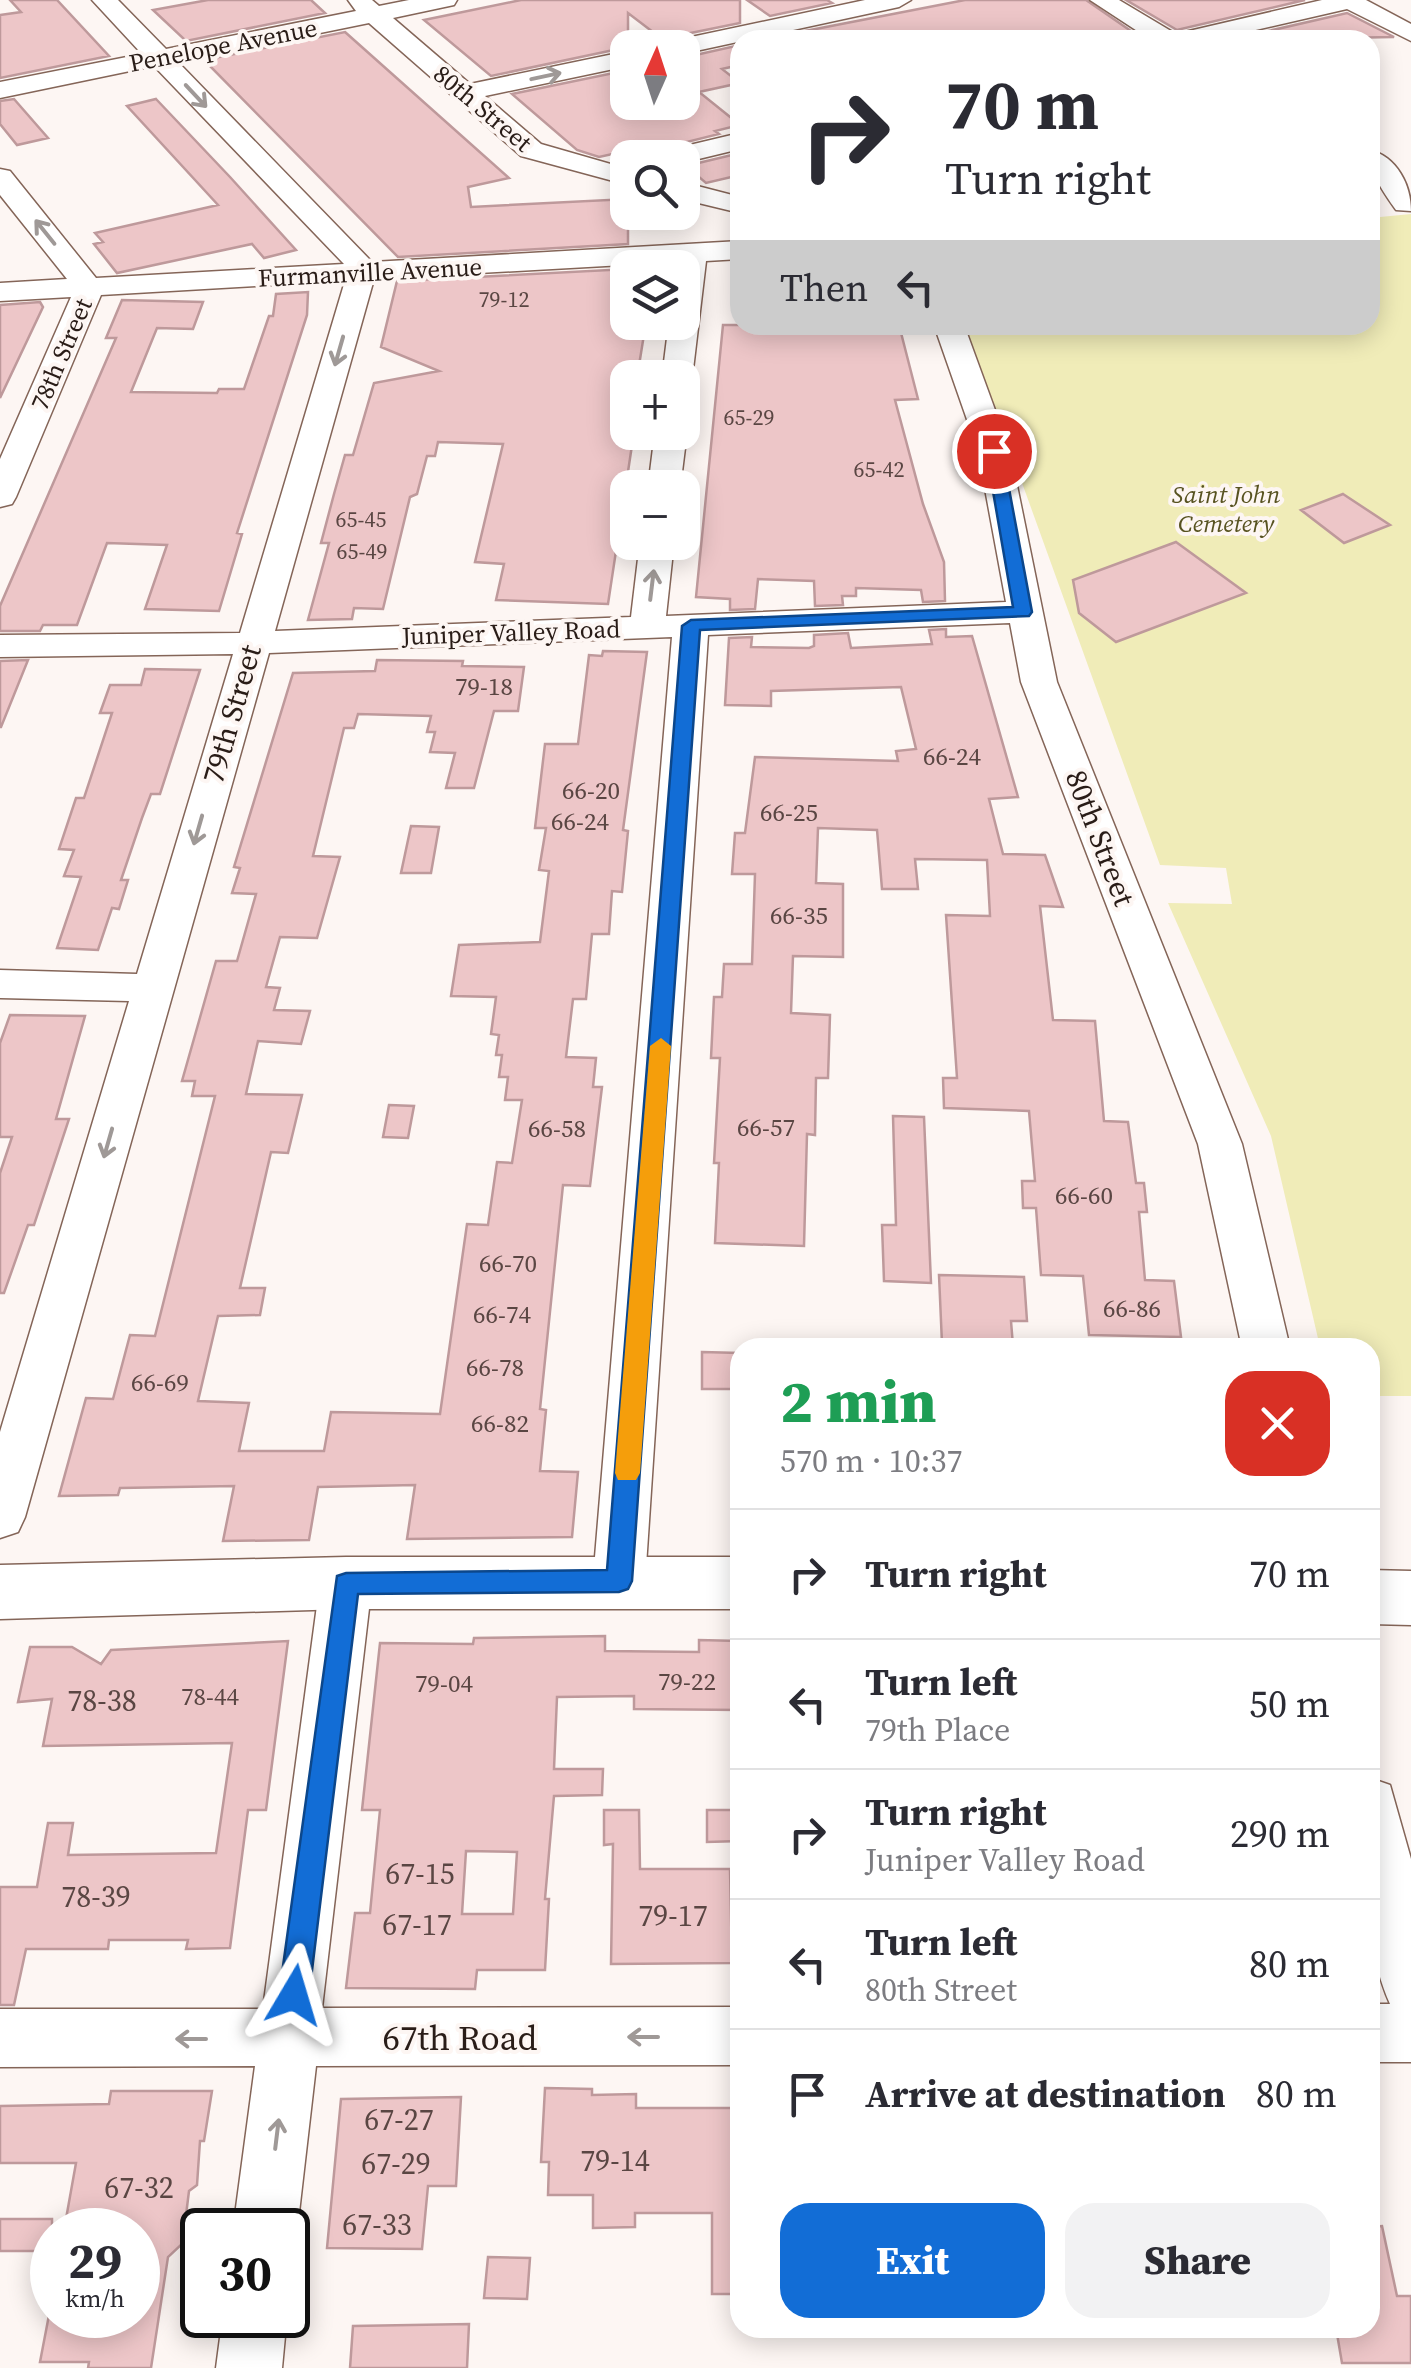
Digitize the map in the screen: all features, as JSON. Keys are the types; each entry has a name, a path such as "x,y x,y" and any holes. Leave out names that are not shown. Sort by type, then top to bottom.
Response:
{"main road":[{"path":"0,1592 346,1584 730,1583"},
{"path":"1380,1597 1411,1598"}],"street":[{"path":"104,0 358,262 362,272"},
{"name":"Penelope Avenue","path":"0,90 160,58 367,7 446,0"},
{"path":"758,27 898,0"},
{"path":"1102,0 1152,30"},
{"path":"1222,30 1350,0 1411,34"},
{"name":"80th Street","path":"367,7 537,154 610,170"},
{"path":"700,42 730,34"},
{"path":"465,93 610,62"},
{"path":"700,151 730,144"},
{"path":"1380,164 1408,204 1380,207"},
{"name":"78th Street","path":"0,177 90,288 0,497"},
{"path":"700,194 730,202"},
{"name":"Furmanville Avenue","path":"700,253 730,251"},
{"name":"Furmanville Avenue","path":"0,292 610,258"},
{"name":"79th Street","path":"0,1516 362,272"},
{"name":"80th Street","path":"953,335 994,451 1039,682 1220,1144 1264,1338"},
{"path":"646,627 655,560"},
{"name":"Juniper Valley Road","path":"0,646 253,643 1023,612"},
{"path":"619,1581 691,626"},
{"path":"0,984 153,988"},
{"path":"268,2208 346,1584"},
{"path":"1380,1847 1411,1985"},
{"path":"1380,2033 1411,2033"},
{"name":"67th Road","path":"0,2038 730,2036"},
{"path":"249,2368 252,2338"}],"green space":[{"name":"Saint John Cemetery","path":"1411,214 1411,1396 1380,1396 1380,1338 1318,1338 1271,1136 1168,903 1232,904 1226,868 1160,865 969,335 1380,335 1380,217"}],"building":[{"path":"10,0 57,0 109,56 0,78 0,15 21,12"},
{"path":"208,0 311,0 325,13 186,41 153,10"},
{"path":"521,0 740,0 740,23 700,31 650,30 628,13 628,30 610,30 610,51 491,76 424,20"},
{"path":"747,0 827,0 832,3 770,16"},
{"path":"965,0 1086,0 1130,30 810,30"},
{"path":"1126,0 1305,0 1177,30"},
{"path":"1347,13 1394,37 1380,37 1380,30 1273,30"},
{"path":"345,32 509,178 468,187 471,207 610,200 610,230 628,230 628,244 398,257 204,60"},
{"path":"730,47 730,67 722,69 730,75 730,85 700,92 700,54"},
{"path":"610,74 610,120 700,120 700,93 730,117 730,127 695,140 610,140 610,155 599,157 577,150 512,94"},
{"path":"14,99 48,138 17,145 0,124 0,101"},
{"path":"156,99 296,250 264,258 252,244 117,273 94,244 103,242 95,233 218,205 127,106"},
{"path":"730,155 730,177 706,183 700,178 700,163"},
{"path":"610,270 610,340 643,340 640,360 610,360 610,450 631,450 628,470 610,470 610,560 615,560 608,604 496,600 504,564 475,562 503,444 438,442 435,456 427,456 417,494 410,497 383,609 354,608 352,619 308,620 329,543 321,543 334,494 345,455 353,455 374,383 439,371 381,347 397,281"},
{"path":"308,292 307,315 237,533 242,534 219,611 145,609 167,545 107,543 77,625 43,625 40,631 0,631 0,606 116,338 106,338 122,300 203,302 193,329 157,328 131,392 217,393 219,389 244,389 269,316 273,316 276,294"},
{"path":"40,302 43,307 0,398 0,305"},
{"path":"723,325 730,325 730,335 902,335 918,399 895,400 923,504 944,562 945,601 923,602 921,590 856,588 856,596 842,596 843,605 815,606 814,581 758,579 755,609 730,610 730,599 696,597"},
{"path":"1343,494 1390,525 1344,543 1301,510"},
{"path":"1176,542 1246,593 1116,642 1079,613 1073,580"},
{"path":"946,629 946,637 972,636 1018,797 989,799 1003,854 1045,855 1063,907 1040,906 1053,1020 1095,1021 1104,1121 1128,1122 1136,1183 1144,1183 1147,1212 1139,1212 1145,1280 1174,1281 1181,1337 1089,1335 1083,1276 1041,1275 1036,1208 1023,1208 1022,1181 1035,1181 1029,1111 944,1108 943,1078 957,1078 946,915 990,916 987,860 915,859 918,889 882,889 877,830 818,828 816,883 843,884 843,957 793,956 791,1013 830,1015 828,1078 816,1078 815,1135 807,1134 804,1246 715,1243 719,1163 714,1163 720,1058 711,1058 714,997 722,997 724,964 752,964 755,874 732,874 735,833 745,833 755,757 898,761 896,751 916,749 901,687 771,691 771,706 725,705 729,638 752,637 751,647 809,648 814,646 814,635 848,633 851,648 932,644 929,630"},
{"path":"603,651 647,652 623,830 628,831 622,892 612,891 609,934 592,934 586,999 573,999 566,1057 596,1058 593,1087 602,1087 590,1186 563,1185 540,1409 546,1410 540,1471 578,1472 572,1537 407,1539 415,1485 318,1487 309,1540 223,1541 234,1486 120,1488 118,1495 59,1496 86,1398 113,1399 130,1335 155,1336 215,1096 192,1096 195,1081 182,1081 216,961 237,961 256,894 232,893 240,868 234,867 293,673 375,671 377,660 463,661 462,666 524,667 518,711 494,711 474,788 446,788 455,753 430,752 435,732 427,732 431,716 358,714 354,728 344,728 313,856 340,857 317,938 280,937 266,987 280,988 274,1010 310,1011 301,1044 258,1041 246,1094 302,1095 288,1153 271,1152 240,1288 265,1288 260,1315 218,1316 198,1401 249,1403 239,1451 324,1451 331,1412 440,1414 467,1224 488,1225 497,1162 512,1163 522,1100 505,1100 508,1077 499,1077 499,1035 491,1034 496,997 451,996 459,945 540,942 549,871 539,870 546,828 535,828 545,744 578,744 589,655 602,656"},
{"path":"28,660 1,727 0,727 0,661"},
{"path":"145,669 200,670 160,794 151,794 142,818 121,880 128,880 119,909 112,908 98,950 57,948 81,877 64,876 74,850 59,849 76,798 84,798 112,713 100,713 110,685 141,685"},
{"path":"411,826 439,827 431,873 401,873"},
{"path":"10,1015 85,1016 56,1119 69,1119 34,1225 28,1225 4,1293 0,1293 0,1173 12,1137 0,1137 0,1043"},
{"path":"389,1105 414,1106 408,1138 383,1137"},
{"path":"893,1116 924,1117 931,1283 884,1281 882,1225 896,1225"},
{"path":"939,1275 1024,1277 1027,1321 1011,1321 1012,1338 942,1338"},
{"path":"702,1352 730,1353 730,1389 702,1389"},
{"path":"605,1636 605,1651 699,1652 699,1640 730,1641 730,1710 634,1709 634,1696 557,1697 554,1769 603,1769 602,1795 554,1796 545,1899 549,1899 545,1970 477,1970 475,1989 346,1988 355,1913 370,1913 380,1810 362,1810 380,1643 473,1644 474,1638","holes":["466,1851 517,1852 513,1914 462,1914"]},
{"path":"288,1641 266,1810 248,1810 230,1948 186,1949 188,1940 109,1940 108,1949 26,1949 14,2005 0,2005 0,1887 37,1887 48,1823 73,1823 68,1855 216,1853 232,1743 43,1746 52,1699 18,1702 30,1647 72,1647 101,1664 111,1650"},
{"path":"604,1810 639,1810 640,1869 730,1869 730,1963 611,1964 613,1844 604,1845"},
{"path":"707,1810 730,1810 730,1841 707,1842"},
{"path":"545,2088 592,2089 592,2095 636,2094 636,2108 730,2108 730,2294 712,2294 712,2213 635,2213 635,2227 593,2228 593,2195 548,2195 549,2162 541,2162"},
{"path":"111,2091 212,2091 204,2141 200,2141 197,2185 189,2191 187,2208 180,2208 180,2246 168,2257 160,2309 160,2208 68,2208 76,2163 0,2163 0,2106 109,2104"},
{"path":"461,2097 456,2186 428,2186 422,2249 327,2248 341,2099"},
{"path":"0,2219 30,2219 30,2251 0,2251"},
{"path":"1380,2226 1397,2296 1411,2296 1411,2363 1342,2363 1338,2338 1380,2338"},
{"path":"488,2257 530,2258 527,2299 484,2298"},
{"path":"469,2324 467,2368 350,2368 353,2326"},
{"path":"45,2338 156,2338 151,2368 88,2368 89,2362 40,2362"}],"slow traffic":[{"path":"627,1473 661,1046"}],"route":[{"path":"294,1995 346,1584 619,1581 691,626 1023,612 994,451"}]}
